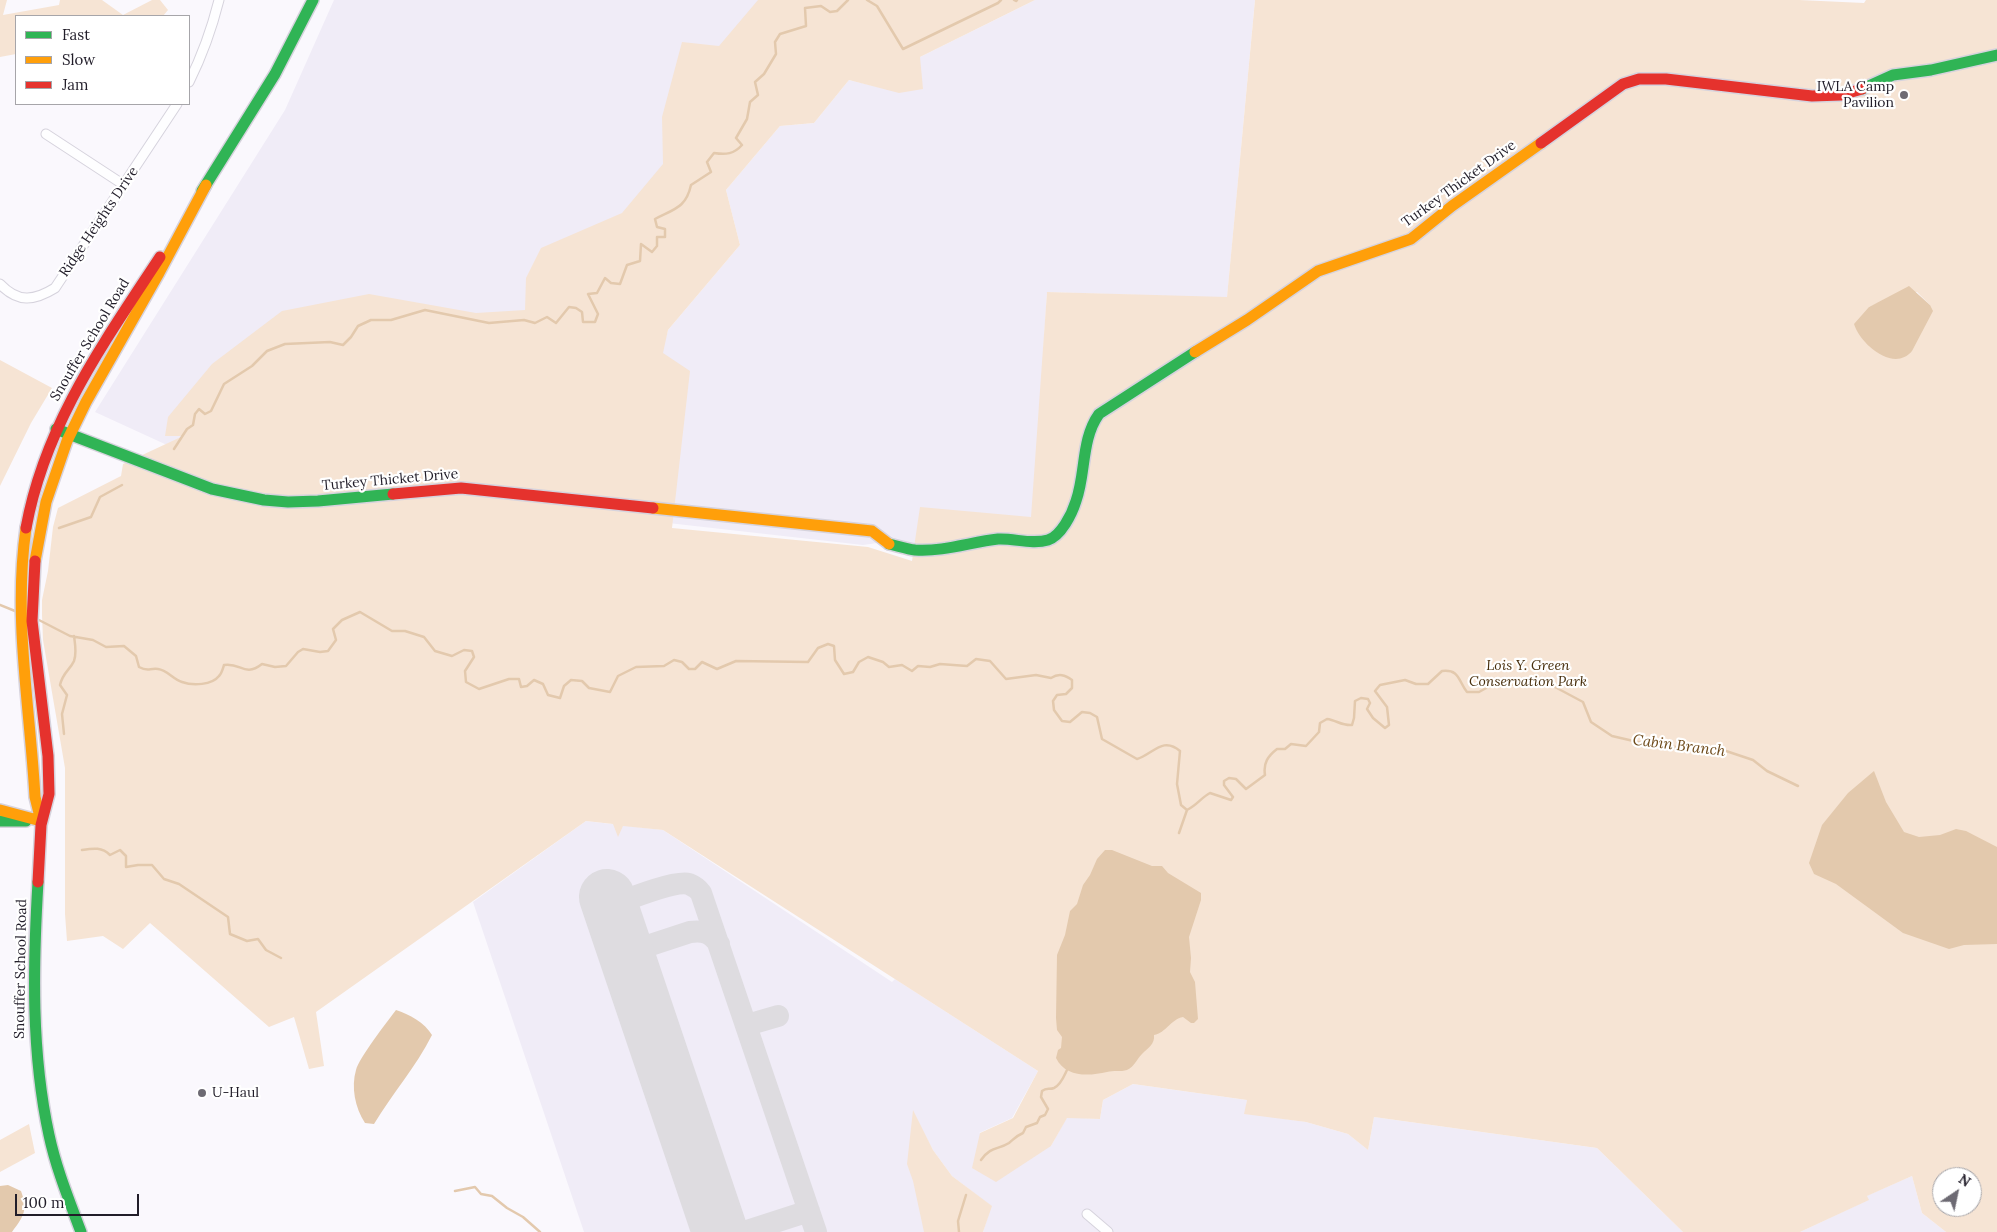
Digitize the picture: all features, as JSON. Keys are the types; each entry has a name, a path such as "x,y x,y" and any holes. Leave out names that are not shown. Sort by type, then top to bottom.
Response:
{"street":[{"path":"190,80 215,18 219,0"},
{"name":"Snouffer School Road","path":"41,821 35,797 21,632 20,592 22,557 28,515 40,470 56,429 86,371 206,186 278,70 313,0"},
{"name":"Turkey Thicket Drive","path":"56,429 212,489 264,500 288,502 318,501 461,488 872,530 888,544 915,550 1000,540 1034,542 1049,540 1058,532 1070,516 1077,500 1091,425 1099,414 1247,320 1318,271 1411,239 1452,206 1623,84 1639,79 1666,79 1812,96 1841,95 1865,88 1893,75 1931,70 1997,55"},
{"name":"Ridge Heights Drive","path":"0,284 8,292 23,298 40,297 55,288 177,105"},
{"path":"46,134 124,185"},
{"name":"Snouffer School Road","path":"81,1232 53,1152 36,1062 33,993 34,956 41,821 49,798 48,768 33,638 33,574 39,530 51,483 69,434 89,392 157,277 206,186"},
{"path":"0,810 41,821"},
{"path":"0,821 41,821"},
{"path":"1087,1214 1108,1232"}],"shaded area":[{"path":"334,0 937,0 721,119 480,470 204,462 95,412 285,110"},
{"path":"1035,0 1255,0 1227,298 1047,292 1032,535 944,544 904,544 892,541 863,545 615,517 668,330 740,245 726,190 780,126 814,123 849,80 899,92 920,57"},
{"path":"1909,286 1930,305 1933,311 1912,351 1905,357 1896,359 1887,357 1870,347 1863,340 1854,324 1869,307"},
{"path":"1874,771 1886,802 1904,832 1919,837 1940,835 1956,829 1966,831 1997,847 1997,944 1964,945 1949,949 1903,933 1836,884 1814,874 1809,863 1822,825 1848,793"},
{"path":"586,821 663,830 892,982 895,979 1038,1071 1012,1118 979,1133 1051,1146 1067,1117 1100,1119 1103,1100 1133,1084 1247,1100 1245,1113 1306,1122 1348,1134 1368,1150 1374,1117 1597,1148 1683,1232 983,1232 991,1206 952,1176 933,1150 924,1133 950,1232 584,1232 473,902"},
{"path":"1105,850 1112,850 1152,866 1162,866 1168,873 1201,893 1201,900 1189,937 1190,972 1195,982 1198,1019 1191,1023 1183,1017 1179,1018 1162,1032 1154,1035 1151,1046 1127,1070 1086,1075 1066,1069 1060,1065 1056,1058 1058,1050 1061,1048 1062,1037 1057,1030 1056,1018 1057,955 1065,935 1070,911 1077,904 1083,885 1097,859"},
{"path":"396,1010 416,1020 432,1035 419,1058 374,1124 365,1123 355,1097 354,1083 356,1070 368,1049"},
{"path":"1912,1176 1922,1213 1946,1232 1800,1232 1868,1200 1866,1196"},
{"path":"8,1185 21,1191 24,1213 12,1232 0,1232 0,1186"}],"green space":[{"path":"0,0 7,0 3,15 59,5 60,0 102,0 123,15 15,15 15,54 0,57"},
{"path":"152,0 160,0 168,10 164,15 123,15"},
{"name":"Lois Y. Green Conservation Park","path":"758,0 1035,0 920,57 923,89 899,93 849,80 814,123 780,126 726,190 740,245 668,330 663,353 690,371 672,528 868,547 912,561 920,507 1031,517 1047,292 1227,297 1255,0 1799,0 1864,3 1866,0 1997,0 1997,1232 1946,1232 1922,1213 1912,1176 1867,1196 1869,1200 1800,1232 1683,1232 1597,1148 1374,1117 1368,1150 1348,1134 1306,1122 1244,1114 1247,1100 1133,1084 1103,1100 1100,1119 1067,1118 1051,1146 996,1182 972,1168 980,1133 1013,1118 1038,1071 663,830 623,826 618,837 613,824 586,821 316,1012 324,1066 309,1069 294,1017 269,1027 150,923 123,949 103,936 67,941 65,914 65,768 43,640 42,615 42,600 48,571 53,527 58,508 121,476 123,464 183,436 165,436 168,417 212,364 282,311 369,294 476,313 525,310 526,278 541,248 622,213 663,164 662,117 682,42 719,46","holes":["1917,292 1930,305 1869,307 1893,296"]},
{"path":"0,360 52,388 31,423 0,486"},
{"path":"913,1110 933,1150 952,1176 992,1206 983,1232 924,1232 913,1181 907,1164"},
{"path":"29,1124 35,1153 0,1172 0,1140"}],"waterway":[{"path":"174,449 187,429 193,425 195,414 199,409 205,414 211,411 224,384 252,366 267,351 285,344 330,342 343,345 358,326 371,320 391,320 425,310 489,323 524,320 535,323 547,317 556,323 569,307 576,308 582,312 583,322 595,322 598,314 588,294 597,293 605,278 611,283 620,284 627,265 640,261 641,244 652,252 657,246 657,237 665,237 665,229 657,227 655,219 678,207 686,199 691,185 711,172 707,162 714,153 730,153 742,145 736,138 747,119 750,102 758,95 755,82 764,74 776,54 775,42 780,34 806,26 805,8 821,6 830,12 837,11 848,0"},
{"path":"867,0 877,6 903,49 1001,0"},
{"path":"59,528 91,517 100,497 122,485"},
{"name":"Cabin Branch","path":"0,605 15,611"},
{"name":"Cabin Branch","path":"37,619 70,636 93,640 106,647 124,646 136,656 139,667 147,670 161,670 179,681 191,684 202,684 216,679 224,665 247,670 262,664 275,667 286,666 303,649 320,652 328,651 336,640 333,629 342,620 360,612 392,631 405,631 424,637 435,651 452,656 464,650 472,651 474,657 465,671 466,682 479,689 509,679 519,679 521,687 527,686 534,680 543,684 548,695 560,698 564,686 571,680 582,681 589,688 610,692 618,676 636,667 664,666 674,660 682,662 689,669 695,669 702,662 717,669 736,661 808,662 818,648 828,644 834,646 835,660 844,674 853,672 859,662 868,657 883,662 889,667 902,665 912,671 918,666 930,667 940,664 967,666 976,659 990,661 1006,679 1036,675 1051,678 1062,675 1069,678 1072,680 1072,688 1066,694 1057,695 1053,701 1054,710 1062,721 1070,722 1082,712 1090,713 1097,717 1102,739 1137,759 1168,745 1180,751 1177,784 1181,805 1187,810 1210,793 1231,800 1233,797 1224,785 1224,781 1229,778 1236,779 1246,789 1265,775 1266,763 1277,749 1285,749 1291,744 1306,746 1319,732 1320,723 1327,719 1345,725 1352,725 1355,701 1361,698 1368,699 1370,703 1367,709 1373,718 1385,728 1389,725 1387,707 1375,691 1380,685 1405,680 1416,684 1428,684 1442,671 1455,674 1467,692 1479,692 1488,687 1520,684 1540,679 1583,702 1591,722 1612,736 1655,746 1720,749 1753,760 1767,771 1798,786"},
{"path":"64,734 62,714 67,695 60,685 75,658 74,636"},
{"path":"1179,833 1187,810"},
{"path":"82,850 98,849 110,855 120,850 126,856 126,867 152,865 164,879 179,884 228,917 230,934 247,941 258,939 266,950 281,958"},
{"path":"981,1160 991,1150 1009,1143 1023,1133 1026,1127 1037,1123 1040,1117 1045,1115 1048,1109 1041,1097 1042,1091 1059,1085 1067,1070"},
{"path":"455,1191 475,1187 481,1194 492,1196 507,1208 523,1217 540,1232"},
{"path":"959,1232 958,1221 966,1195"}],"taxiway":[{"path":"610,906 650,891 673,885 689,884 701,893 816,1232"},
{"path":"626,953 695,931 707,933 719,944"},
{"path":"747,1025 778,1016"},
{"path":"744,1232 809,1211"}],"runway":[{"path":"607,897 720,1232"}],"traffic: fast":[{"path":"202,191 275,74 313,0"},
{"path":"1862,89 1893,75 1931,70 1997,55"},
{"path":"889,544 912,550 925,550 998,539 1036,542 1053,538 1069,518 1074,506 1079,490 1086,445 1093,424 1099,414 1195,352"},
{"path":"56,429 212,489 264,500 288,502 318,501 393,494"},
{"path":"0,821 26,821"},
{"path":"38,882 35,945 35,1009 39,1072 43,1104 52,1147 63,1184 81,1232"}],"traffic: slow":[{"path":"1195,352 1247,320 1318,271 1411,239 1452,206 1541,143"},
{"path":"35,561 46,502 67,441 86,402 206,185"},
{"path":"653,508 872,531 889,544"},
{"path":"26,528 22,562 22,629 35,797 41,821"},
{"path":"0,810 41,821"}],"traffic: jam":[{"path":"1541,143 1623,84 1639,79 1666,79 1812,96 1841,95 1862,89"},
{"path":"26,528 35,490 47,454 62,419 98,354 160,257"},
{"path":"393,494 461,488 653,508"},
{"path":"35,561 32,621 48,756 49,794 41,825 38,882"}],"place":[{"name":"IWLA Camp Pavilion","path":"1904,95"},
{"name":"U-Haul","path":"202,1093"}]}
